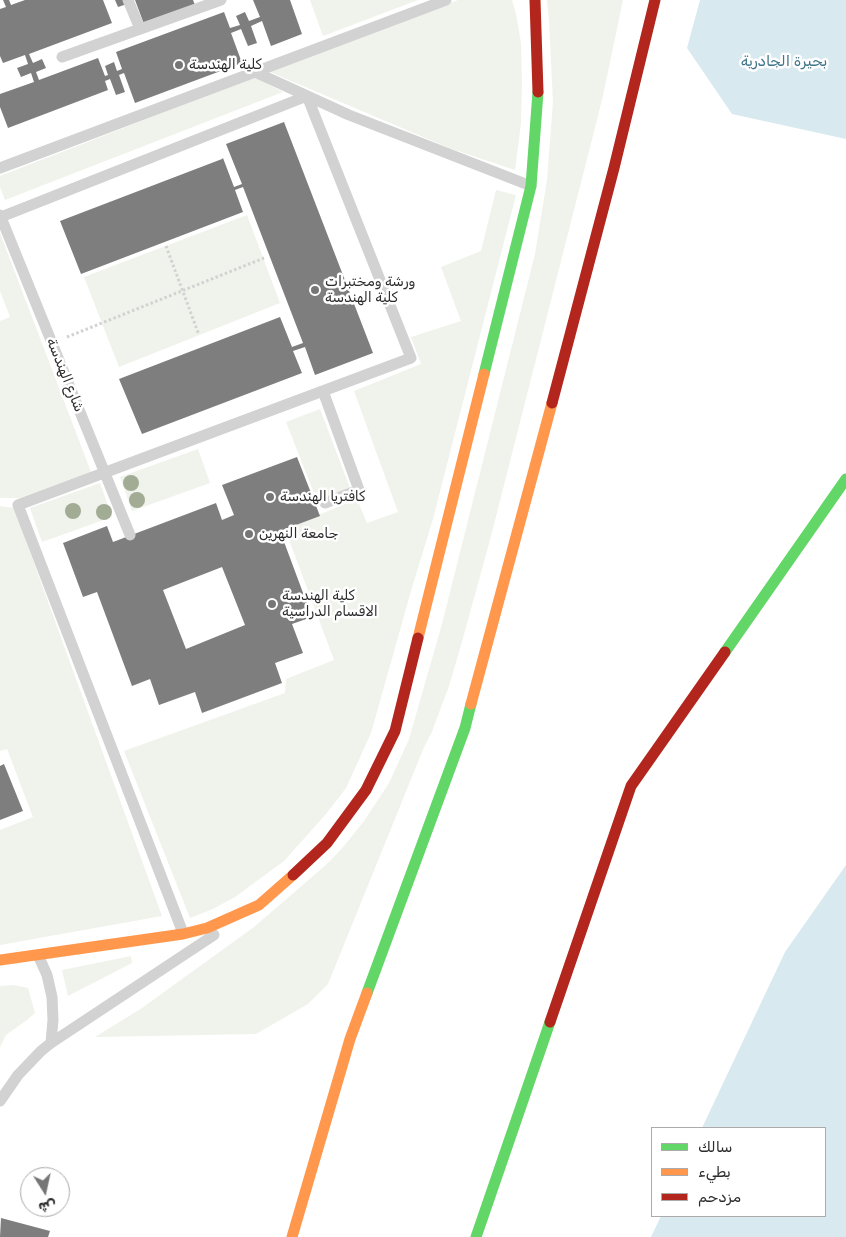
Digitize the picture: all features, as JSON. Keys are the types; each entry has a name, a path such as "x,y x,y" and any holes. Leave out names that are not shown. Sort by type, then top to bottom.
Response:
{"street":[{"path":"0,960 183,934 207,928 259,905 327,843 374,776 395,731 532,186 538,76 535,0"},
{"path":"292,1237 350,1039 465,728 612,177 655,0"},
{"path":"476,1237 631,786 846,479"}],"lane":[{"path":"128,0 140,29"},
{"path":"62,57 140,29 201,3 221,0"},
{"path":"0,168 446,0"},
{"path":"255,72 349,115 532,186"},
{"path":"0,216 307,96"},
{"path":"183,934 18,505 411,358 307,96"},
{"name":"شارع الهندسة","path":"0,216 130,535"},
{"path":"323,391 359,490 325,503"},
{"path":"0,1101 18,1075 51,1043 259,905"},
{"path":"37,954 47,975 52,997 51,1043"}],"path":[{"path":"166,246 199,335"},
{"path":"52,343 264,258"}],"shaded area":[{"path":"310,0 418,0 323,36"},
{"path":"458,0 512,0 521,43 522,82 521,123 515,170 449,148 270,72"},
{"path":"547,0 623,0 602,100 490,540 449,686 328,984 308,1004 256,1034 95,1037 142,1008 254,927 327,864 364,821 389,783 409,739 442,624 535,254 547,180 553,102"},
{"path":"255,77 283,92 5,200 0,187 0,176"},
{"path":"496,190 516,195 433,519 371,733 346,788 326,814 284,861 235,897 213,909 190,918 124,751 285,693 286,679 334,660 285,529 357,499 367,523 398,512 354,391 421,364 411,337 461,321 441,267 481,251"},
{"path":"247,215 280,303 119,367 84,277"},
{"path":"0,233 91,472 20,498 0,498 0,321 10,317 0,291"},
{"path":"320,409 350,488 317,501 286,422"},
{"path":"198,449 210,483 132,511 120,477"},
{"path":"100,483 112,517 42,542 30,508"},
{"path":"0,506 14,508 162,916 0,945 0,830 33,817 7,749 0,751"},
{"path":"131,956 132,963 68,996 62,970"},
{"path":"14,985 28,988 35,1013 6,1035 0,1047 0,986"}],"water":[{"name":"بحيرة الجادرية","path":"700,0 846,0 846,139 732,114 687,48"},
{"path":"846,865 846,1237 651,1237 661,1217 826,1217 826,1127 702,1127 785,952"}],"building":[{"name":"كلية الهندسة","path":"3,0 9,0 11,5 25,0 103,0 112,23 29,54 33,63 42,59 46,68 36,72 39,80 98,58 105,76 108,75 105,66 114,62 117,71 122,69 116,52 224,12 230,28 240,25 236,16 245,12 249,21 260,17 253,0 290,0 302,34 271,46 262,21 251,26 257,43 248,46 241,29 231,33 242,63 135,103 124,73 119,75 125,92 116,95 110,79 105,81 108,90 8,128 0,107 0,94 34,82 31,73 21,77 17,68 28,64 25,55 3,63 0,56 0,9 6,7"},
{"path":"115,0 126,0 127,4 118,7"},
{"path":"135,0 193,0 195,5 144,24"},
{"name":"ورشة ومختبرات كلية الهندسة","path":"284,122 373,353 315,375 305,347 293,351 302,373 142,434 119,379 280,317 292,347 303,343 243,187 235,190 243,212 81,274 60,221 223,158 234,187 242,184 226,144"},
{"name":"كلية الهندسة الاقسام الدراسية","path":"297,457 320,516 280,531 312,617 292,624 303,653 275,663 282,683 202,713 195,692 159,705 150,679 132,686 97,592 83,597 63,543 107,526 113,542 216,503 222,520 234,515 222,485","holes":["222,567 245,625 186,649 163,590"]},
{"path":"4,764 23,811 0,820 0,766"},
{"path":"1,1218 50,1231 48,1237 0,1237"}],"traffic: fast":[{"path":"484,374 531,186 538,92"},
{"path":"725,652 846,479"},
{"path":"367,993 465,728 471,704"},
{"path":"476,1237 550,1022"}],"traffic: slow":[{"path":"418,638 484,374"},
{"path":"471,704 552,403"},
{"path":"0,960 183,934 207,928 259,905 293,875"},
{"path":"292,1237 350,1039 367,993"}],"traffic: jam":[{"path":"535,0 538,92"},
{"path":"552,403 614,168 655,0"},
{"path":"293,875 327,843 366,790 395,731 418,638"},
{"path":"550,1022 631,786 725,652"}],"place":[{"name":"كلية الهندسة","path":"179,65"},
{"name":"ورشة ومختبرات كلية الهندسة","path":"315,290"},
{"name":"كافتريا الهندسة","path":"270,497"},
{"name":"جامعة النهرين","path":"249,534"},
{"name":"كلية الهندسة الاقسام الدراسية","path":"272,604"}]}
